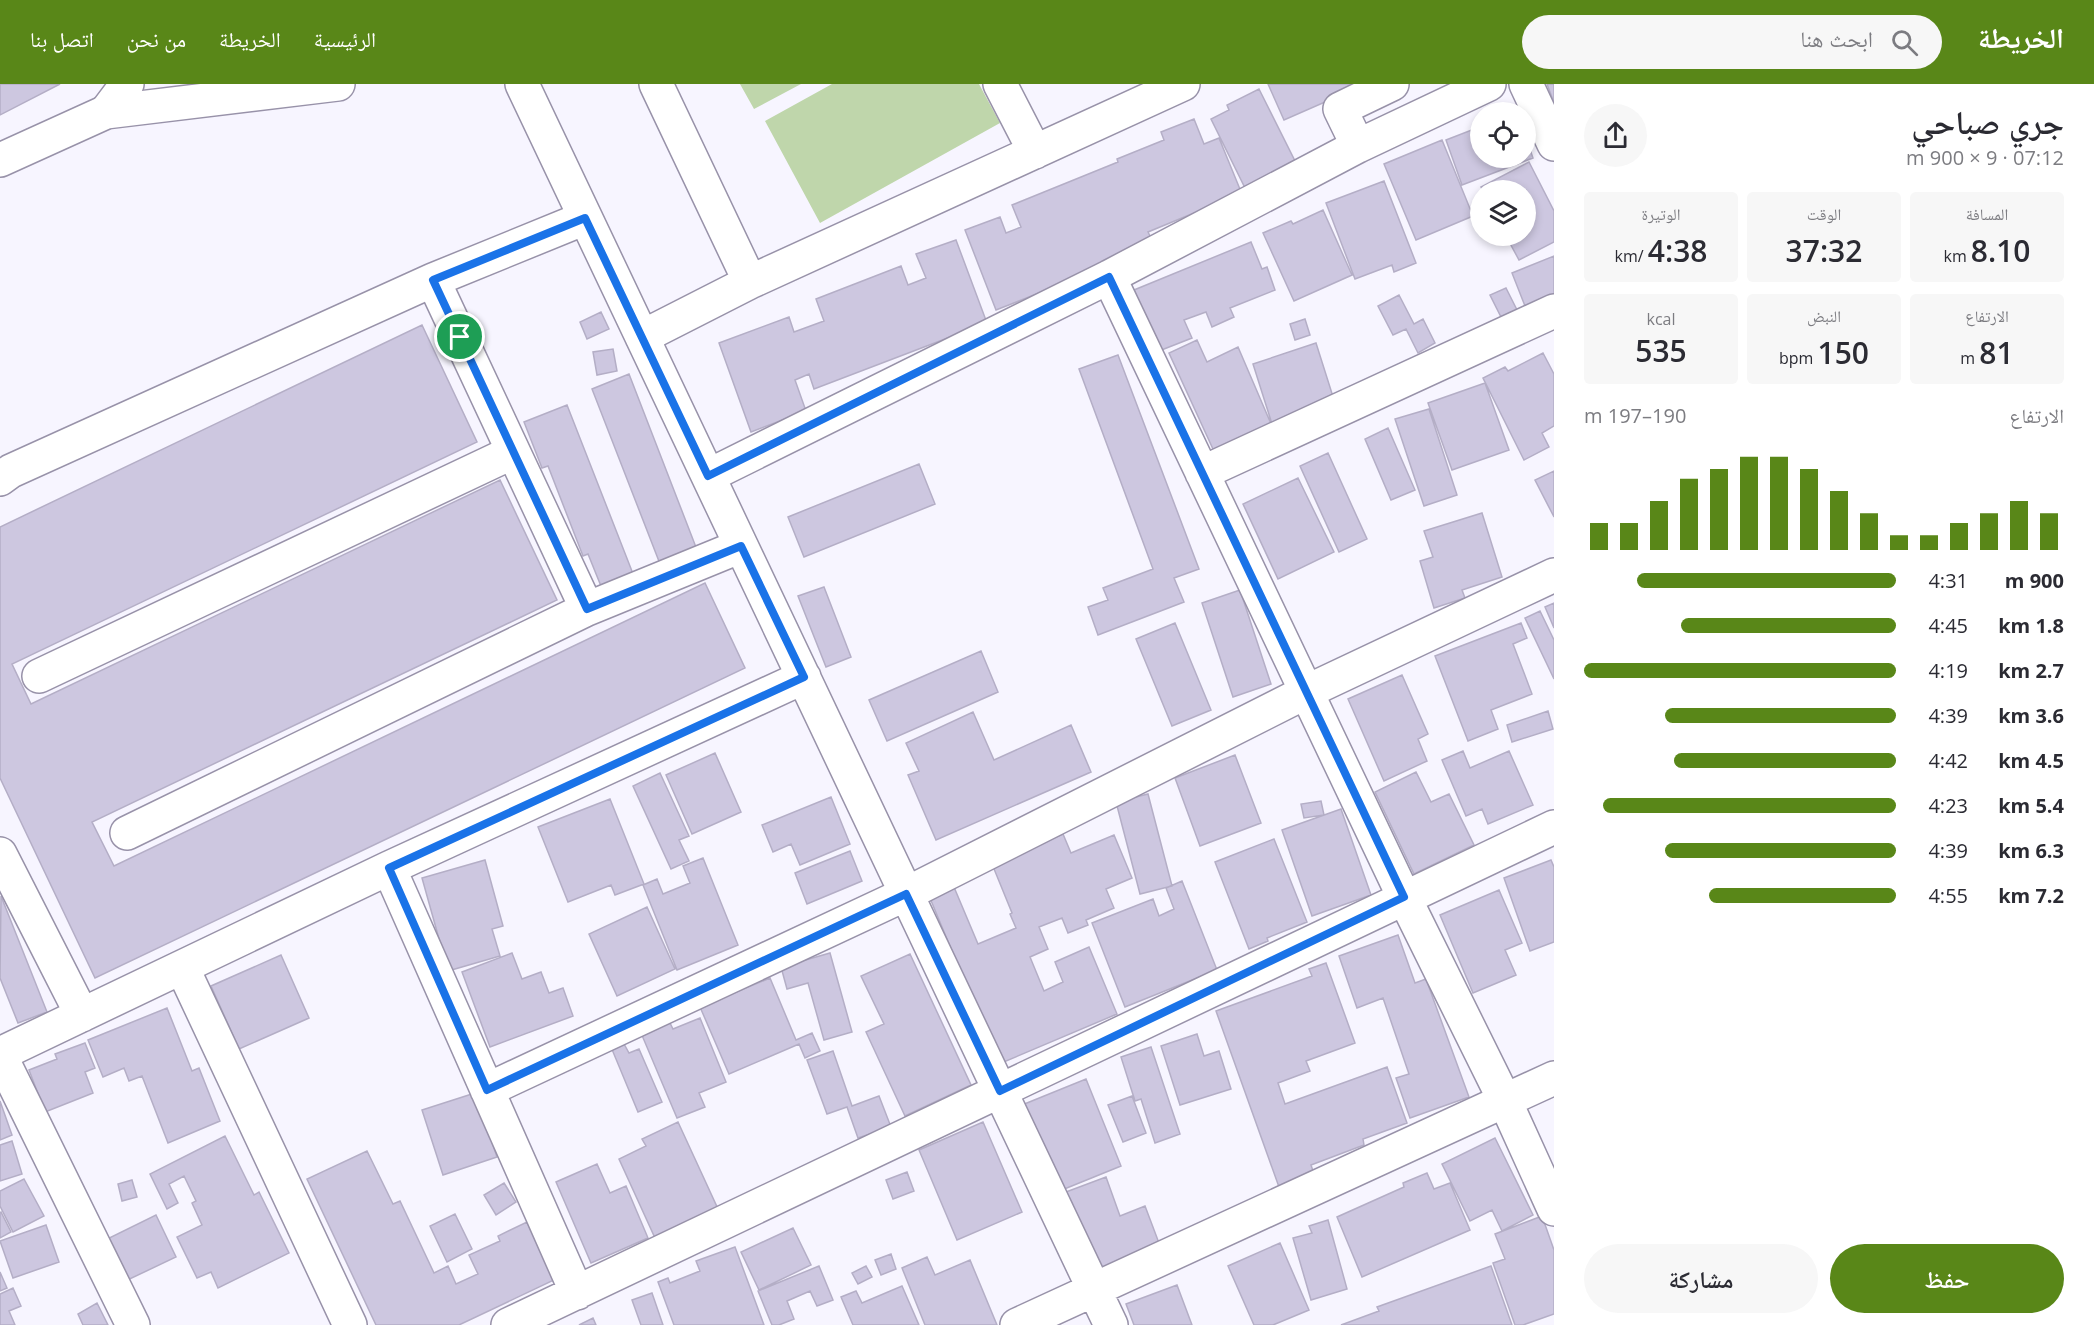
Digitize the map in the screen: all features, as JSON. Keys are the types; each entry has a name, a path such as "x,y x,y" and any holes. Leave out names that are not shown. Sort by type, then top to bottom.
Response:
{"street":[{"path":"106,112 127,84"},
{"path":"0,160 106,112 338,84"},
{"path":"522,84 1111,1325"},
{"path":"656,84 750,282"},
{"path":"1000,84 1035,152"},
{"path":"642,337 750,282 1183,84"},
{"path":"1358,146 1340,109 1392,84"},
{"path":"708,476 1109,277 1358,146 1489,84"},
{"path":"1526,84 1554,144"},
{"path":"0,479 11,471 433,280 585,218"},
{"path":"1109,277 1404,897 1505,1101 1554,1209"},
{"path":"433,280 587,609"},
{"path":"1202,473 1554,311"},
{"path":"39,676 513,452"},
{"path":"127,833 587,609 741,546"},
{"path":"487,1090 906,894 1306,692 1554,575"},
{"path":"133,1325 0,1055 389,868 804,677"},
{"path":"508,1325 1554,827"},
{"path":"2,865 82,1015"},
{"path":"389,868 577,1293"},
{"path":"182,967 350,1325"},
{"path":"1017,1325 1554,1078"}],"green space":[{"path":"740,84 801,84 754,109"},
{"path":"832,84 979,84 1000,123 820,223 765,121"}],"building":[{"path":"0,84 60,84 0,115"},
{"path":"1268,84 1366,84 1284,120"},
{"path":"1547,84 1554,84 1554,103"},
{"path":"1259,89 1298,167 1247,192 1211,119 1229,110 1227,105"},
{"path":"1194,119 1204,144 1219,138 1244,199 1196,218 1194,213 1148,232 1154,244 1095,271 996,310 965,230 1000,217 1006,233 1021,227 1012,205 1118,162 1117,159 1164,140 1161,132"},
{"path":"1470,131 1470,168 1507,168 1470,180 1462,185 1446,140"},
{"path":"1442,140 1470,209 1470,217 1416,240 1384,164"},
{"path":"1517,168 1532,168 1554,211 1554,242 1519,260 1511,246 1536,246 1536,180 1494,180"},
{"path":"1384,181 1416,263 1394,272 1392,265 1355,279 1326,203"},
{"path":"1323,210 1352,275 1294,301 1263,233 1291,221 1293,224"},
{"path":"956,240 987,323 814,389 809,374 795,380 806,411 751,432 719,343 789,317 794,332 824,321 816,299 901,266 908,285 926,278 916,254"},
{"path":"1251,242 1262,269 1267,267 1275,290 1230,308 1234,317 1212,327 1206,312 1184,320 1192,338 1159,351 1134,290"},
{"path":"1554,256 1554,294 1525,306 1512,273"},
{"path":"1506,288 1517,310 1501,317 1490,295"},
{"path":"1399,295 1414,324 1423,319 1435,343 1418,353 1406,329 1393,335 1378,306"},
{"path":"601,312 609,329 587,339 580,322"},
{"path":"1305,319 1310,335 1295,340 1290,324"},
{"path":"422,325 477,442 12,664 31,704 500,480 557,600 92,822 114,866 705,583 745,668 95,978 0,778 0,527"},
{"path":"1197,340 1207,362 1238,347 1275,433 1218,460 1169,353"},
{"path":"1316,343 1335,403 1272,424 1253,364"},
{"path":"613,349 617,371 597,375 593,352"},
{"path":"1543,353 1554,374 1554,426 1542,433 1549,447 1524,460 1483,378 1505,367 1508,371"},
{"path":"1118,355 1199,569 1174,578 1184,602 1098,635 1088,607 1108,600 1103,588 1153,569 1079,369"},
{"path":"629,374 699,555 662,569 592,389"},
{"path":"1485,383 1509,450 1452,470 1428,403"},
{"path":"567,405 637,584 605,596 588,554 583,556 548,466 542,468 524,422"},
{"path":"1429,409 1457,495 1424,506 1395,419"},
{"path":"1388,428 1415,490 1391,500 1365,439"},
{"path":"1328,453 1367,539 1339,552 1300,466"},
{"path":"919,464 935,504 804,557 788,517"},
{"path":"1554,471 1554,517 1535,480"},
{"path":"1298,478 1334,552 1278,579 1243,504"},
{"path":"1482,513 1502,577 1462,590 1465,598 1434,608 1420,561 1433,557 1424,531"},
{"path":"824,587 851,657 826,667 798,596"},
{"path":"1240,590 1271,684 1233,697 1202,603"},
{"path":"1554,603 1554,628 1545,607"},
{"path":"1540,611 1554,640 1554,679 1525,618"},
{"path":"1175,623 1211,710 1172,726 1136,639"},
{"path":"1521,623 1527,638 1513,644 1532,694 1491,710 1498,729 1468,741 1435,656"},
{"path":"981,651 998,692 887,741 869,700"},
{"path":"1402,675 1428,734 1418,739 1427,761 1384,781 1348,699"},
{"path":"1548,711 1553,729 1512,742 1507,725"},
{"path":"973,712 994,760 1071,725 1091,772 936,840 908,775 919,771 906,743"},
{"path":"1463,751 1470,768 1509,751 1533,805 1488,824 1482,809 1466,816 1442,760"},
{"path":"715,753 741,812 692,834 666,775"},
{"path":"1235,755 1261,823 1200,846 1175,778"},
{"path":"1416,772 1431,802 1449,794 1474,845 1414,874 1375,792"},
{"path":"660,773 689,836 679,840 689,861 671,869 633,786"},
{"path":"1148,794 1172,886 1140,894 1116,802"},
{"path":"831,797 850,844 800,865 791,844 773,852 762,825"},
{"path":"610,799 644,884 615,895 611,885 568,902 538,827"},
{"path":"1321,801 1324,815 1304,818 1301,804"},
{"path":"1341,809 1371,895 1312,916 1282,830"},
{"path":"1063,834 1071,853 1114,835 1132,878 1106,889 1114,908 1086,920 1088,925 1068,933 1062,918 1039,927 1048,949 1030,957 1044,991 1063,982 1055,962 1089,947 1117,1014 999,1064 927,891 951,880 978,944 1016,928 992,864"},
{"path":"1274,839 1307,922 1267,938 1268,941 1249,949 1215,862"},
{"path":"850,851 862,881 807,904 795,873"},
{"path":"703,858 738,945 677,970 643,885 657,879 663,894 690,883 683,866"},
{"path":"485,860 503,926 492,929 500,956 448,971 422,878"},
{"path":"1551,860 1554,867 1554,942 1530,951 1504,878"},
{"path":"1182,881 1217,970 1125,1007 1092,923 1153,899 1159,916 1174,909 1166,888"},
{"path":"1499,890 1522,943 1505,950 1516,975 1473,993 1440,915"},
{"path":"1,896 47,1012 18,1023 0,978"},
{"path":"647,907 675,969 617,996 589,934"},
{"path":"1398,935 1415,983 1426,979 1469,1097 1410,1118 1396,1078 1409,1074 1383,998 1357,1008 1339,956"},
{"path":"512,953 522,979 541,972 549,993 563,988 573,1016 490,1047 462,972"},
{"path":"830,953 852,1032 824,1040 808,983 787,989 781,967"},
{"path":"910,954 971,1085 905,1116 866,1032 884,1024 861,976"},
{"path":"281,955 309,1018 239,1049 211,986"},
{"path":"1326,963 1355,1043 1306,1061 1310,1071 1278,1083 1285,1104 1387,1067 1407,1123 1363,1139 1364,1145 1311,1165 1314,1174 1279,1187 1216,1011 1312,976 1309,969"},
{"path":"770,978 796,1040 812,1033 820,1051 805,1058 799,1044 729,1074 700,1007"},
{"path":"167,1008 192,1071 199,1068 220,1121 168,1143 142,1076 129,1081 124,1068 103,1077 88,1040"},
{"path":"700,1018 726,1082 699,1093 705,1107 677,1118 641,1033 669,1021 673,1029"},
{"path":"1197,1034 1204,1056 1219,1051 1231,1089 1180,1105 1161,1046"},
{"path":"623,1042 629,1053 639,1049 662,1102 638,1112 611,1047"},
{"path":"85,1043 95,1068 85,1072 93,1093 45,1112 29,1070 57,1059 55,1054"},
{"path":"1151,1047 1180,1134 1155,1143 1141,1099 1135,1101 1121,1057"},
{"path":"833,1051 852,1106 879,1096 891,1127 858,1138 847,1107 827,1114 807,1060"},
{"path":"1086,1079 1121,1166 1057,1192 1022,1105"},
{"path":"475,1093 497,1157 443,1175 422,1110"},
{"path":"1132,1096 1146,1133 1123,1142 1108,1105"},
{"path":"0,1101 12,1135 0,1140"},
{"path":"678,1122 718,1209 655,1238 619,1159 646,1146 642,1139"},
{"path":"983,1122 1022,1212 957,1240 919,1150"},
{"path":"225,1136 254,1195 259,1192 289,1253 218,1288 211,1272 197,1278 177,1237 202,1225 192,1203 196,1201 184,1176 169,1184 178,1203 167,1209 150,1174"},
{"path":"1495,1138 1533,1215 1502,1231 1492,1210 1470,1221 1442,1164"},
{"path":"12,1141 22,1174 0,1181 0,1145"},
{"path":"367,1151 393,1204 400,1201 434,1273 448,1266 456,1284 478,1274 469,1255 500,1241 498,1236 527,1222 554,1280 459,1325 376,1325 307,1179"},
{"path":"597,1164 610,1193 626,1186 648,1238 591,1263 556,1182"},
{"path":"907,1172 914,1191 893,1199 886,1180"},
{"path":"1427,1173 1434,1189 1450,1183 1470,1230 1362,1277 1337,1217 1404,1187 1403,1183"},
{"path":"1106,1177 1120,1216 1145,1206 1162,1251 1096,1276 1066,1192"},
{"path":"24,1179 44,1216 13,1232 0,1206 0,1191"},
{"path":"132,1180 137,1197 122,1201 118,1184"},
{"path":"504,1183 516,1202 496,1215 484,1195"},
{"path":"0,1213 11,1232 0,1238"},
{"path":"455,1214 472,1249 447,1262 430,1226"},
{"path":"156,1215 176,1257 119,1284 99,1243"},
{"path":"1542,1216 1554,1250 1554,1314 1523,1325 1515,1325 1493,1263 1505,1259 1495,1234"},
{"path":"1328,1220 1347,1289 1311,1300 1293,1238 1312,1233 1309,1226"},
{"path":"46,1225 59,1262 13,1278 0,1241"},
{"path":"793,1228 811,1265 759,1290 741,1252"},
{"path":"1280,1243 1309,1310 1273,1325 1254,1325 1228,1266"},
{"path":"735,1247 764,1325 674,1325 658,1282 668,1278 670,1283 700,1271 696,1261"},
{"path":"891,1254 896,1269 881,1275 875,1260"},
{"path":"927,1257 935,1275 970,1260 997,1325 925,1325 902,1268"},
{"path":"819,1266 833,1300 817,1306 810,1291 787,1301 794,1319 779,1325 772,1325 758,1291"},
{"path":"866,1266 872,1277 858,1284 852,1273"},
{"path":"1491,1266 1512,1325 1341,1325 1379,1311 1377,1307"},
{"path":"0,1272 7,1288 0,1291"},
{"path":"1177,1285 1192,1325 1134,1325 1126,1304"},
{"path":"902,1286 919,1325 853,1325 841,1297 856,1291 862,1303"},
{"path":"13,1288 21,1306 9,1311 15,1325 0,1325 0,1294"},
{"path":"652,1293 663,1325 641,1325 632,1300"},
{"path":"97,1303 108,1325 83,1325 78,1314"},
{"path":"593,1318 596,1325 579,1325"}],"route":[{"path":"585,218 708,476 1109,277 1404,897 1000,1091 906,894 487,1090 389,868 804,677 741,546 587,609 460,337 433,280 585,218"}]}
